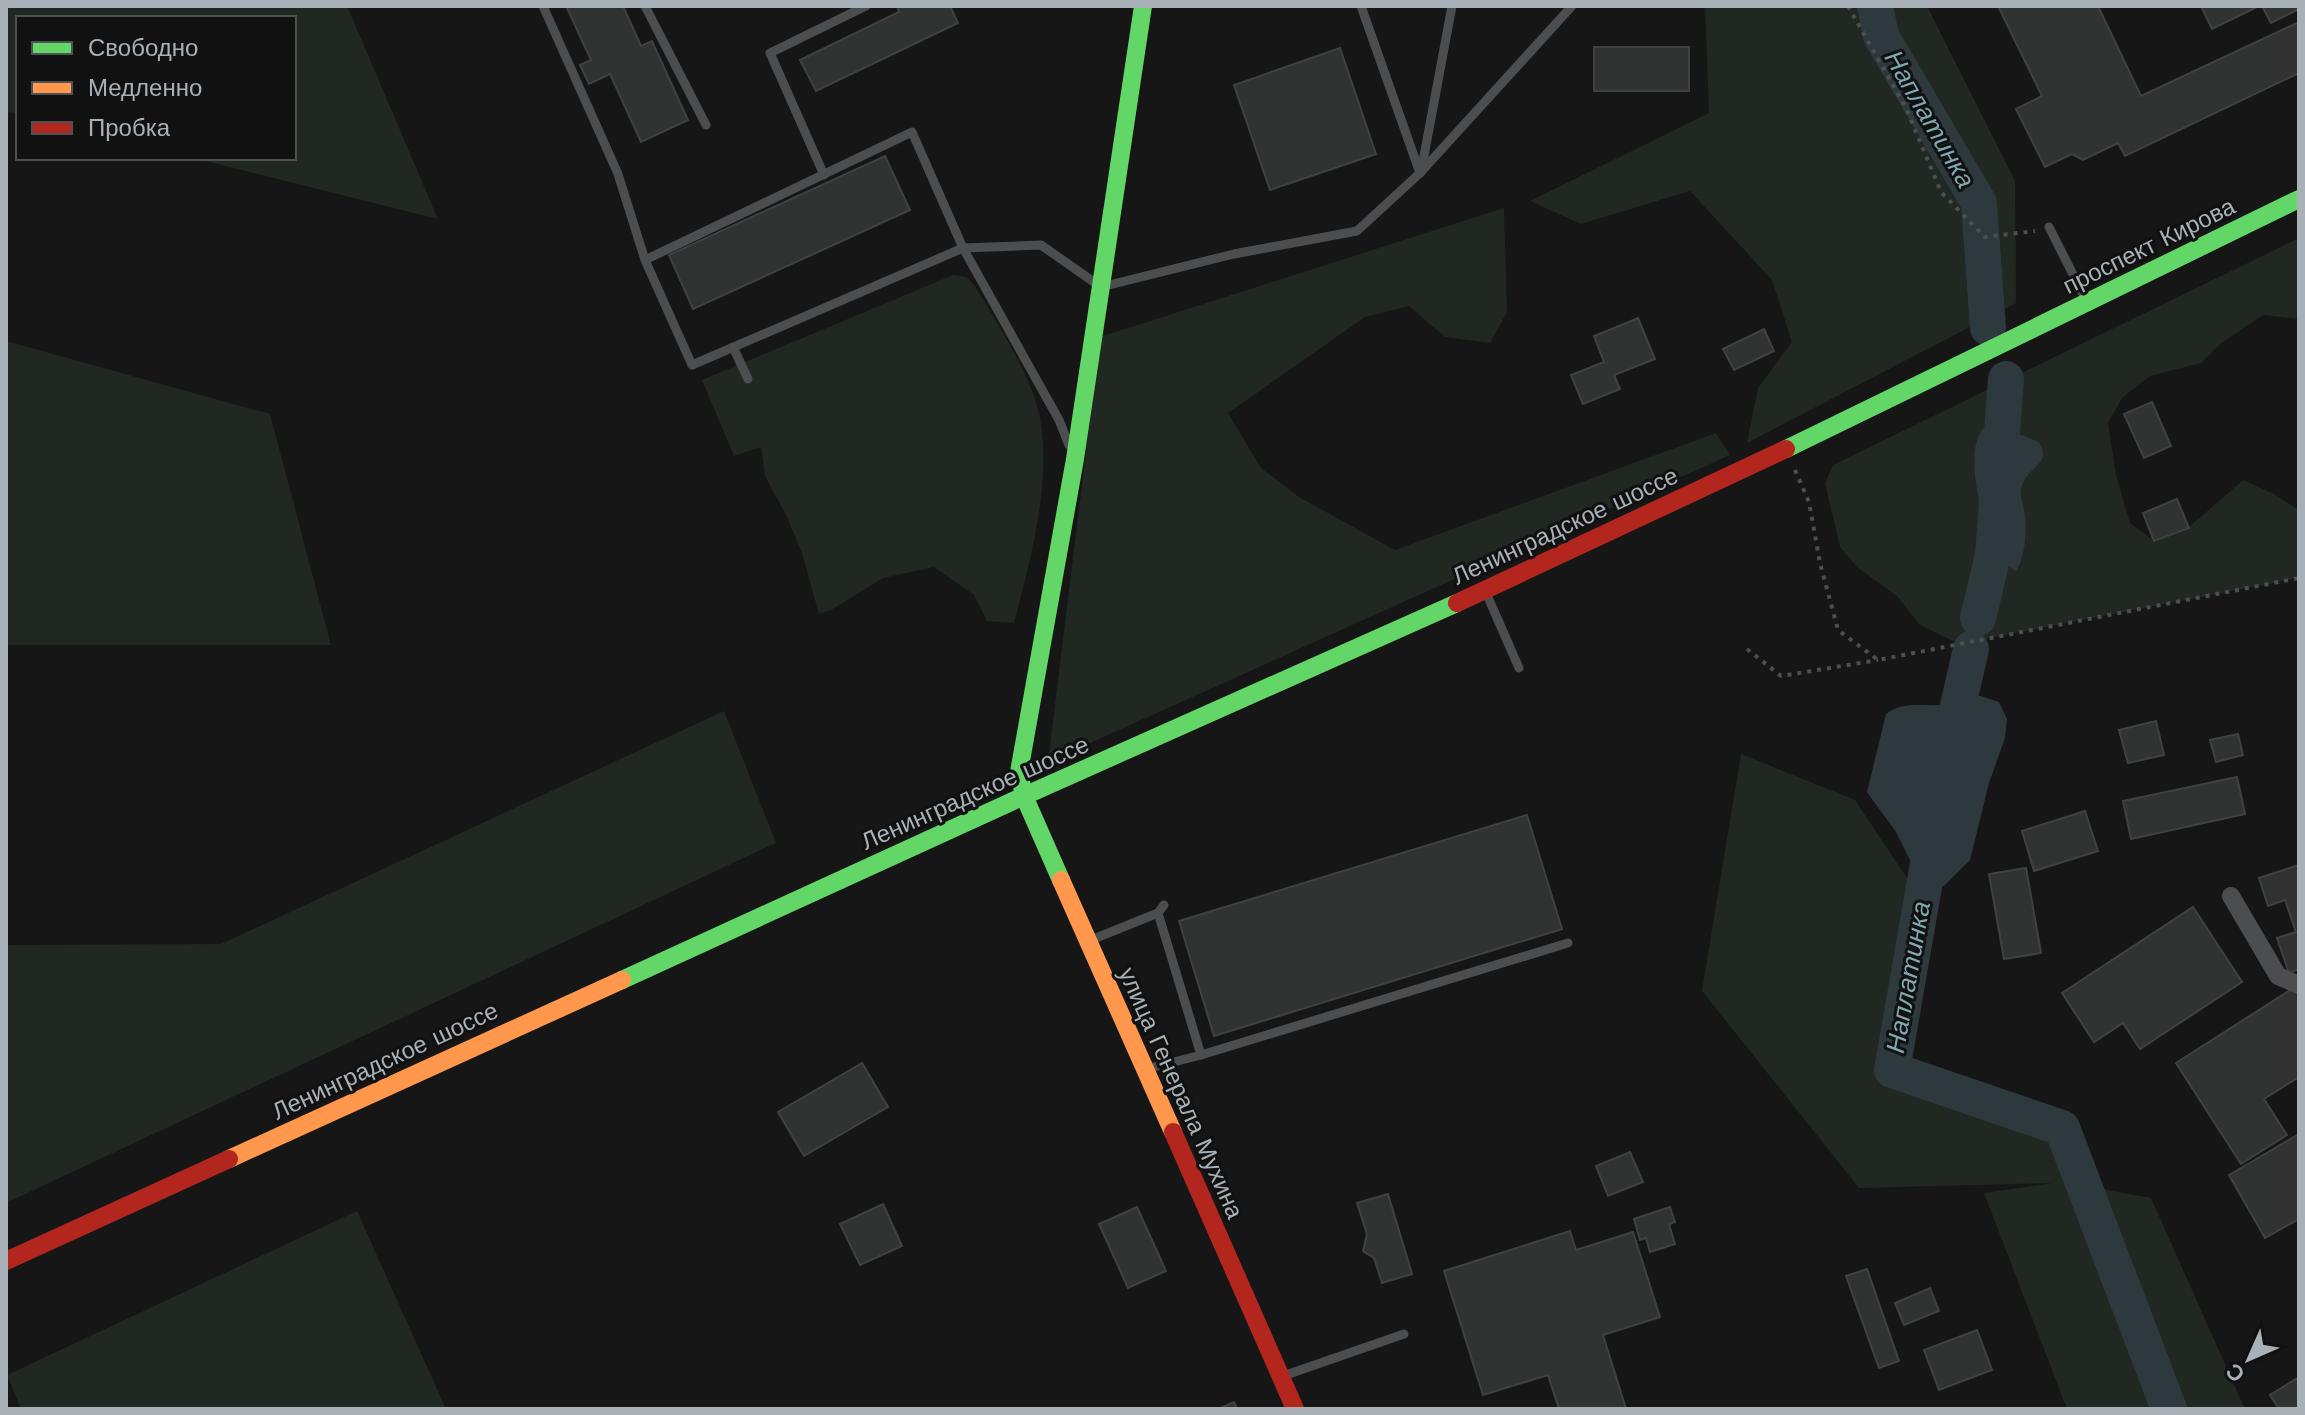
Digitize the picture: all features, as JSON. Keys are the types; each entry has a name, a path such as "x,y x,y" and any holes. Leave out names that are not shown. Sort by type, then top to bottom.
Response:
{"main road":[{"path":"1024,796 1019,772 1075,459 1143,6"},
{"name":"проспект Кирова","path":"1961,363 2299,199"},
{"name":"Ленинградское шоссе","path":"6,1261 1024,796 1485,591 1961,363"},
{"name":"улица Генерала Мухина","path":"1024,796 1295,1409"}],"street":[{"path":"2231,896 2278,976 2299,985"}],"lane":[{"path":"543,6 618,174 645,260 692,365 963,248 1041,245 1101,287 1234,254 1357,231 1420,173 1572,6"},
{"path":"645,6 706,125"},
{"path":"824,175 770,53 866,6"},
{"path":"1361,6 1420,173"},
{"path":"1420,173 1452,6"},
{"path":"645,260 912,132 963,248 1059,420 1075,459"},
{"path":"2049,227 2088,303"},
{"path":"733,347 748,379"},
{"path":"1485,591 1519,668"},
{"path":"1087,941 1161,909 1201,1055"},
{"path":"1145,1069 1201,1055 1568,943"},
{"path":"1280,1377 1404,1334"}],"path":[{"path":"1848,6 1906,108 1941,192 1985,237 2023,234"},
{"path":"1785,449 1809,502 1820,563 1838,630 1878,660"},
{"path":"1747,649 1781,676 2299,578"}],"shaded area":[{"path":"6,6 347,6 438,219 202,160 296,160 296,16 16,16 16,114 6,111"},
{"path":"1705,6 1927,6 2015,181 2016,303 1747,443 1758,388 1792,342 1772,280 1690,191 1581,224 1530,201 1709,113"},
{"path":"1504,208 1507,312 1490,343 1445,337 1409,306 1365,317 1228,413 1261,468 1299,497 1395,550 1716,433 1730,455 1048,762 1100,337"},
{"path":"2299,238 2299,319 2263,315 2220,344 2201,363 2150,376 2122,398 2108,423 2116,475 2130,523 2155,541 2188,528 2243,480 2299,510 2299,578 1959,644 1920,625 1897,596 1857,567 1840,547 1825,483 1833,465"},
{"path":"953,275 966,277 975,286 1022,368 1040,418 1043,469 1038,522 1014,623 987,621 974,595 934,567 883,578 819,614 802,553 765,476 761,447 734,456 702,380"},
{"path":"6,341 270,414 331,645 6,645"},
{"path":"1996,421 2007,423 2019,434 2039,442 2043,450 2041,461 2027,476 2021,490 2025,537 2016,571 2005,561 1994,543 1985,520 1974,469 1976,446 1982,429"},
{"path":"1971,696 1999,702 2007,719 2005,738 1989,783 1970,860 1944,886 1935,886 1926,883 1914,868 1896,832 1867,792 1886,714 1904,706 1942,704"},
{"path":"724,711 776,843 6,1203 6,945 221,944"},
{"path":"1741,754 1855,800 1911,884 1878,1068 2050,1140 2063,1182 2151,1198 2245,1409 2067,1409 1984,1193 2052,1183 1859,1188 1702,991"},
{"path":"357,1211 446,1409 21,1409 7,1375"}],"building":[{"path":"566,6 623,6 641,46 652,41 688,120 641,142 610,74 589,84 580,65 591,60"},
{"path":"897,6 950,6 958,23 816,91 800,60 899,12"},
{"path":"1998,6 2098,6 2141,96 2299,22 2299,73 2125,156 2118,143 2083,160 2072,154 2045,167 2016,109 2042,96"},
{"path":"2201,6 2259,6 2212,29"},
{"path":"2262,6 2298,6 2299,9 2271,23"},
{"path":"1594,47 1689,47 1689,91 1594,91"},
{"path":"1340,48 1376,154 1270,190 1234,85"},
{"path":"885,156 910,210 693,309 669,255"},
{"path":"1638,318 1655,359 1614,375 1620,389 1583,404 1571,375 1604,362 1594,336"},
{"path":"1764,329 1774,351 1734,370 1723,349"},
{"path":"2152,402 2171,446 2144,458 2124,414"},
{"path":"2177,499 2189,528 2154,541 2143,513"},
{"path":"2156,721 2164,755 2128,763 2119,730"},
{"path":"2238,734 2243,755 2216,762 2210,740"},
{"path":"2237,777 2245,814 2131,839 2123,801"},
{"path":"2085,811 2098,851 2034,871 2022,831"},
{"path":"1527,815 1562,929 1214,1036 1179,921"},
{"path":"2299,865 2299,969 2289,973 2277,938 2296,932 2285,900 2268,906 2259,878"},
{"path":"2026,868 2041,953 2004,959 1989,874"},
{"path":"2193,907 2242,982 2140,1049 2123,1023 2094,1042 2062,993"},
{"path":"2295,987 2299,993 2299,1077 2264,1099 2287,1135 2241,1164 2176,1063"},
{"path":"862,1063 888,1107 804,1156 778,1112"},
{"path":"2299,1134 2299,1219 2265,1238 2229,1175"},
{"path":"1630,1152 1643,1182 1608,1196 1596,1166"},
{"path":"1388,1194 1412,1274 1382,1283 1374,1258 1363,1251 1367,1234 1357,1203"},
{"path":"883,1204 902,1246 860,1265 840,1224"},
{"path":"1137,1207 1166,1271 1128,1288 1099,1224"},
{"path":"1670,1207 1675,1222 1669,1224 1675,1244 1650,1252 1646,1238 1640,1240 1634,1219"},
{"path":"1570,1231 1576,1250 1633,1232 1660,1317 1603,1335 1626,1409 1559,1409 1548,1375 1483,1395 1444,1271"},
{"path":"1867,1269 1899,1361 1879,1368 1846,1276"},
{"path":"1930,1288 1939,1311 1904,1325 1895,1303"},
{"path":"1977,1330 1992,1370 1939,1390 1924,1350"},
{"path":"2299,1377 2299,1409 2279,1409 2270,1395"},
{"path":"1234,1402 1237,1409 1219,1409"}],"waterway":[{"name":"Наплатинка","path":"1875,6 1881,36 1979,203 1988,328"},
{"name":"Наплатинка","path":"1978,618 1993,555 2006,379"},
{"name":"Наплатинка","path":"1949,745 1971,649"},
{"name":"Наплатинка","path":"1933,835 1892,1070 2062,1128 2169,1409"}],"traffic: fast":[{"path":"1061,880 1024,796 1019,772 1075,459 1143,6"},
{"path":"1786,449 2299,199"},
{"path":"622,980 1457,603"}],"traffic: slow":[{"path":"1061,880 1173,1132"},
{"path":"229,1159 622,980"}],"traffic: jam":[{"path":"1457,603 1786,449"},
{"path":"1173,1132 1295,1409"},
{"path":"6,1261 229,1159"}]}
